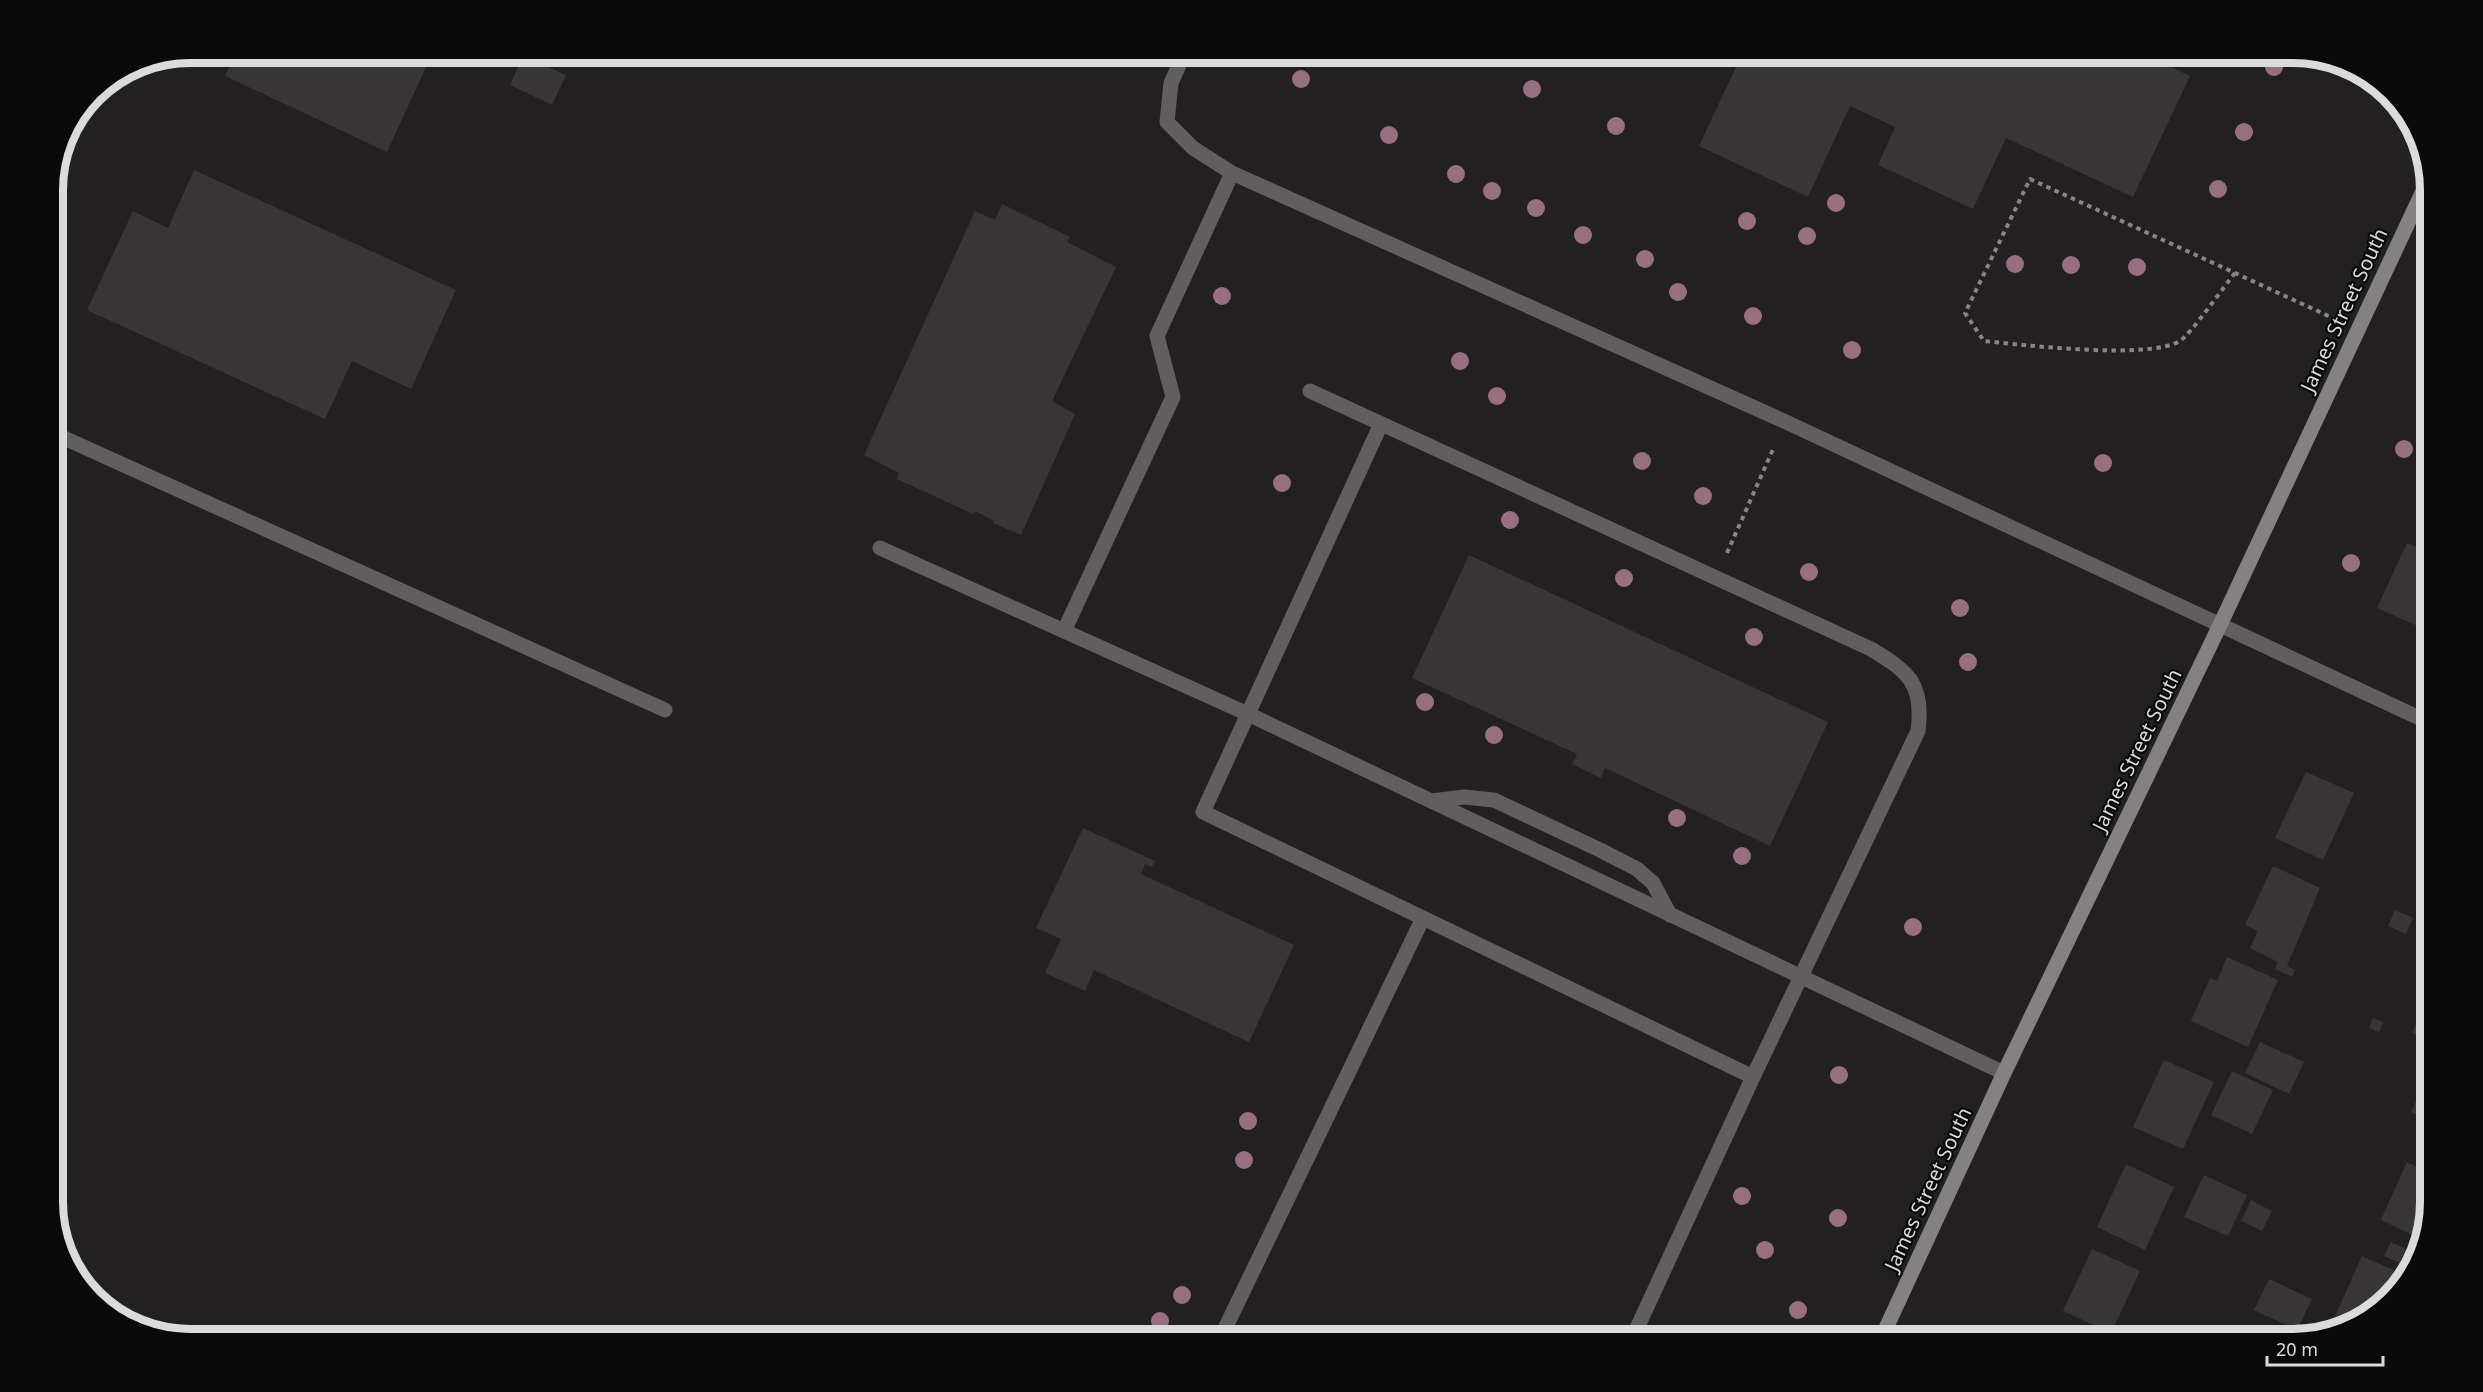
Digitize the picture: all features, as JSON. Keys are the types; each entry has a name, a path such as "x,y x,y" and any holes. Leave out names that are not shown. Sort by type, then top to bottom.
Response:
{"street":[{"path":"1180,63 1171,83 1167,122 1193,148 1232,173 1786,422 2420,718"},
{"path":"1064,631 1173,397 1157,336 1232,173"},
{"name":"James Street South","path":"1886,1329 2004,1073 2220,625 2420,196"},
{"path":"1310,391 1871,649 1897,665 1909,677 1921,708 1918,731 1753,1077 1637,1329"},
{"path":"1381,424 1203,812 1753,1077"},
{"path":"63,443 665,710"},
{"path":"880,548 1248,714 2004,1073"},
{"path":"1432,801 1464,797 1494,800 1589,845 1637,869 1653,883 1670,915"},
{"path":"1225,1329 1423,918"}],"path":[{"path":"2235,273 2180,341 2141,350 2050,348 1984,341 1965,313 2030,180 2235,273 2358,329"},
{"path":"1716,578 1786,422"}],"building":[{"path":"231,63 428,63 387,152 225,76"},
{"path":"520,63 539,63 566,75 552,105 510,85"},
{"path":"1738,63 2163,63 2190,76 2133,197 2006,138 1973,209 1878,165 1895,127 1850,106 1808,197 1699,146"},
{"path":"194,170 456,290 411,389 352,361 325,419 87,310 133,211 168,228"},
{"path":"1002,204 1070,237 1067,242 1116,267 1052,401 1075,414 1021,535 993,523 994,521 975,511 973,514 897,479 899,473 864,455 975,211 995,220"},
{"path":"2407,543 2420,549 2420,627 2377,608"},
{"path":"1469,555 1828,722 1770,846 1605,768 1601,778 1572,764 1577,754 1412,678"},
{"path":"2306,772 2354,793 2323,860 2275,838"},
{"path":"1083,828 1155,861 1152,867 1145,864 1141,874 1294,945 1249,1042 1094,970 1085,991 1045,973 1061,939 1036,928"},
{"path":"2273,866 2320,888 2287,966 2295,970 2292,977 2275,969 2278,962 2250,948 2258,931 2245,925"},
{"path":"2395,910 2413,918 2406,934 2388,926"},
{"path":"2227,957 2278,980 2248,1047 2191,1021 2210,978 2217,981"},
{"path":"2420,1015 2420,1037 2412,1033"},
{"path":"2373,1018 2383,1022 2379,1032 2369,1028"},
{"path":"2260,1042 2304,1062 2289,1094 2245,1073"},
{"path":"2164,1060 2214,1082 2183,1149 2133,1127"},
{"path":"2232,1071 2273,1090 2252,1134 2211,1115"},
{"path":"2420,1092 2420,1116 2411,1112"},
{"path":"2407,1162 2420,1168 2419,1219 2415,1236 2381,1220"},
{"path":"2126,1164 2174,1187 2145,1250 2097,1227"},
{"path":"2204,1175 2247,1195 2228,1236 2184,1217"},
{"path":"2251,1200 2272,1211 2262,1231 2241,1221"},
{"path":"2391,1242 2406,1249 2399,1263 2384,1256"},
{"path":"2092,1249 2140,1271 2113,1329 2102,1329 2063,1311"},
{"path":"2362,1256 2399,1272 2383,1292 2370,1303 2357,1312 2332,1323"},
{"path":"2269,1279 2312,1299 2298,1329 2254,1310"}]}
